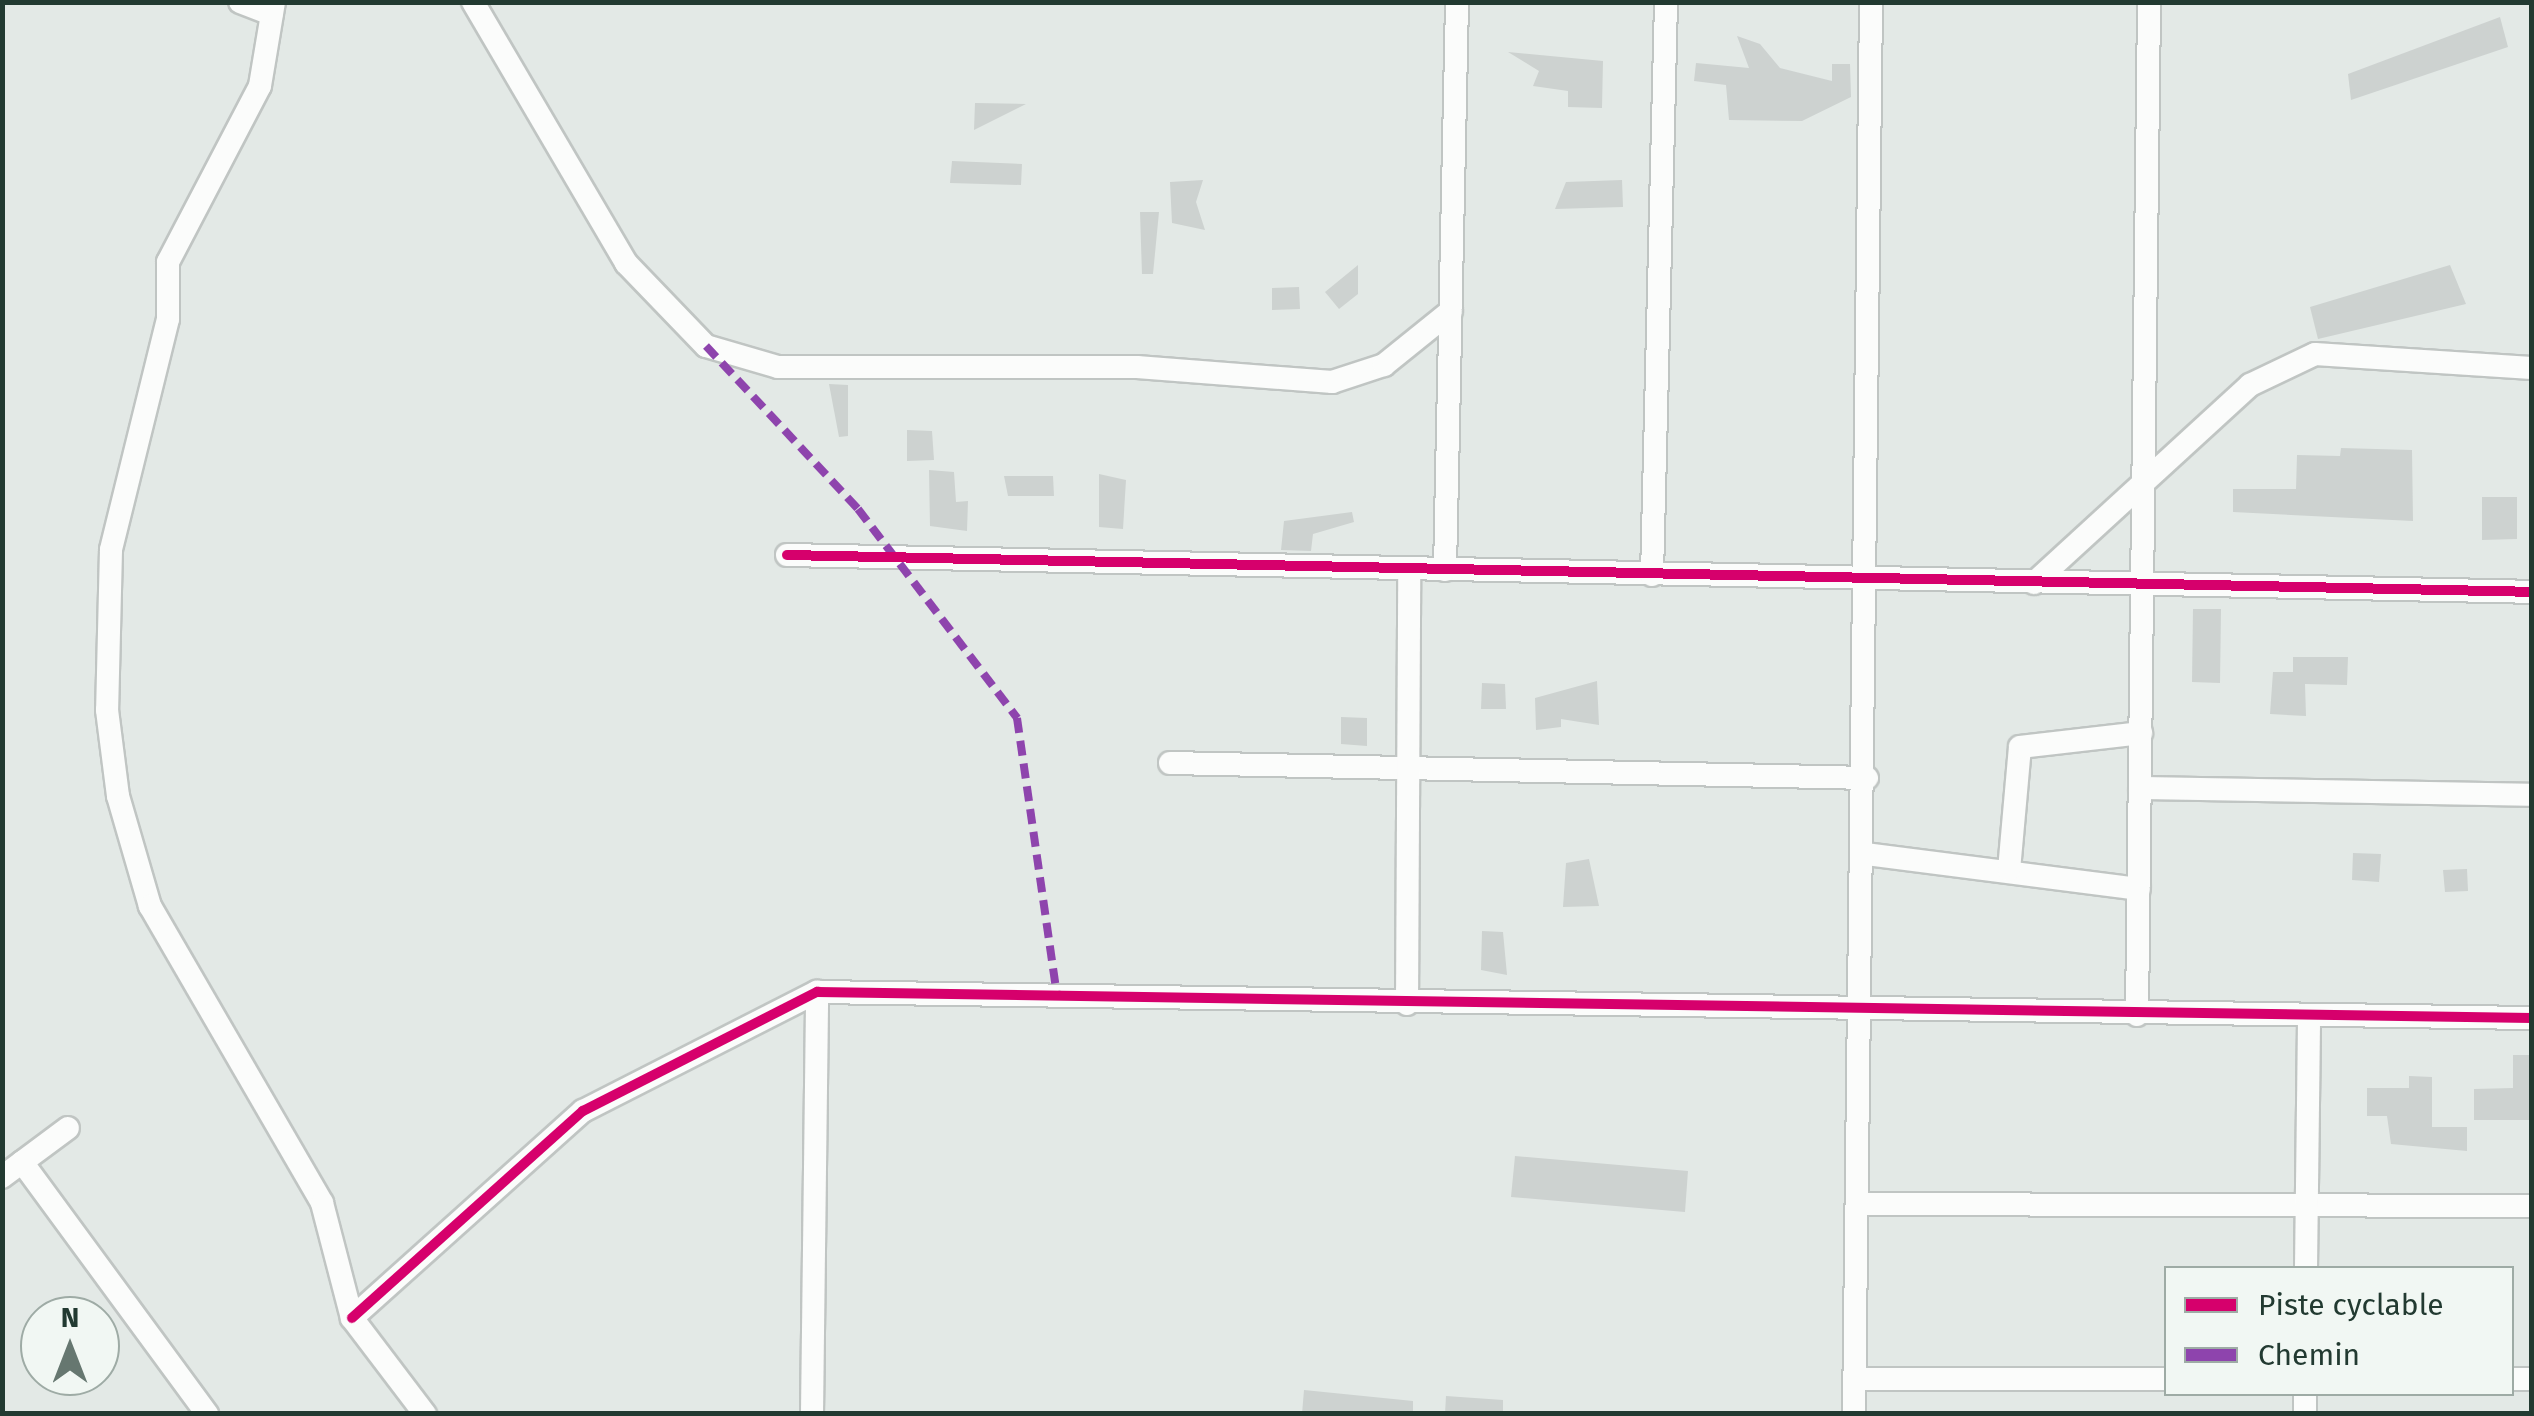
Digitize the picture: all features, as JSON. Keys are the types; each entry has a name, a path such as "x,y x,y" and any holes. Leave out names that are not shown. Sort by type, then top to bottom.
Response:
{"street":[{"path":"240,2 273,8 260,86 168,262 168,320 112,550 107,710 118,796 150,906 322,1203 352,1318 425,1414"},
{"path":"473,2 626,263 706,346 778,368 1138,368 1332,382 1384,364 1450,311"},
{"path":"1445,570 1457,2"},
{"path":"1652,575 1666,2"},
{"path":"1854,1414 1871,580 1871,2"},
{"path":"2137,1015 2150,2"},
{"path":"2034,583 2144,473 2250,385 2316,354 2532,368"},
{"path":"788,555 2532,592"},
{"path":"1407,1004 1409,570"},
{"path":"2010,870 2020,746 2141,734"},
{"path":"1170,763 1868,778"},
{"path":"2140,788 2532,794"},
{"path":"1866,854 2139,889"},
{"path":"352,1318 583,1111 817,992 1862,1012 2532,1018"},
{"path":"812,1414 817,992"},
{"path":"2306,1266 2309,1016"},
{"path":"2,1177 68,1128"},
{"path":"22,1162 207,1414"},
{"path":"1857,1204 2532,1206"},
{"path":"1855,1379 2164,1379"}],"building":[{"path":"2500,17 2508,47 2351,100 2348,74"},
{"path":"1737,36 1760,44 1780,68 1832,81 1832,64 1850,64 1851,97 1802,121 1729,120 1726,85 1694,81 1696,63 1749,68"},
{"path":"1508,52 1603,61 1602,108 1568,107 1568,91 1533,86 1539,71"},
{"path":"975,103 1026,104 974,130"},
{"path":"952,161 1022,164 1021,185 950,183"},
{"path":"1203,180 1196,202 1205,230 1172,223 1170,182"},
{"path":"1622,180 1623,207 1555,209 1566,182"},
{"path":"1140,212 1159,212 1153,274 1142,274"},
{"path":"1358,265 1358,294 1339,309 1325,292"},
{"path":"2450,265 2466,304 2318,339 2310,307"},
{"path":"1299,287 1300,309 1272,310 1272,288"},
{"path":"829,384 848,385 848,436 839,437"},
{"path":"907,430 932,431 934,460 907,461"},
{"path":"2341,448 2412,450 2413,521 2233,512 2233,489 2296,489 2297,455 2340,456"},
{"path":"929,470 954,472 956,502 968,501 967,531 930,526"},
{"path":"1099,474 1126,480 1123,529 1099,527"},
{"path":"1004,476 1053,476 1054,496 1008,496"},
{"path":"2482,497 2517,497 2517,539 2482,540"},
{"path":"1352,512 1354,522 1313,534 1311,551 1281,550 1284,521"},
{"path":"2193,609 2221,609 2220,683 2192,682"},
{"path":"2293,657 2348,657 2347,685 2305,684 2306,716 2270,714 2273,672 2293,672"},
{"path":"1597,681 1599,725 1561,719 1561,727 1536,730 1535,698"},
{"path":"1482,683 1505,684 1506,709 1481,709"},
{"path":"1341,717 1367,718 1367,746 1341,744"},
{"path":"2353,853 2381,854 2379,882 2352,880"},
{"path":"1589,859 1599,906 1563,907 1566,863"},
{"path":"2467,869 2468,891 2445,892 2443,870"},
{"path":"1482,931 1503,932 1507,975 1481,970"},
{"path":"2513,1055 2532,1055 2532,1120 2474,1120 2474,1089 2513,1088"},
{"path":"2409,1076 2432,1077 2432,1127 2467,1127 2467,1151 2391,1144 2387,1116 2367,1116 2367,1088 2409,1088"},
{"path":"1515,1156 1688,1171 1685,1212 1511,1197"},
{"path":"1304,1390 1413,1401 1413,1414 1302,1414"},
{"path":"1446,1396 1503,1400 1503,1414 1445,1414"}],"marked path":[{"path":"706,346 858,509 1017,718 1057,997"}],"cycle path":[{"path":"787,555 2532,592"},
{"path":"352,1318 583,1111 817,992 2532,1018"}]}
